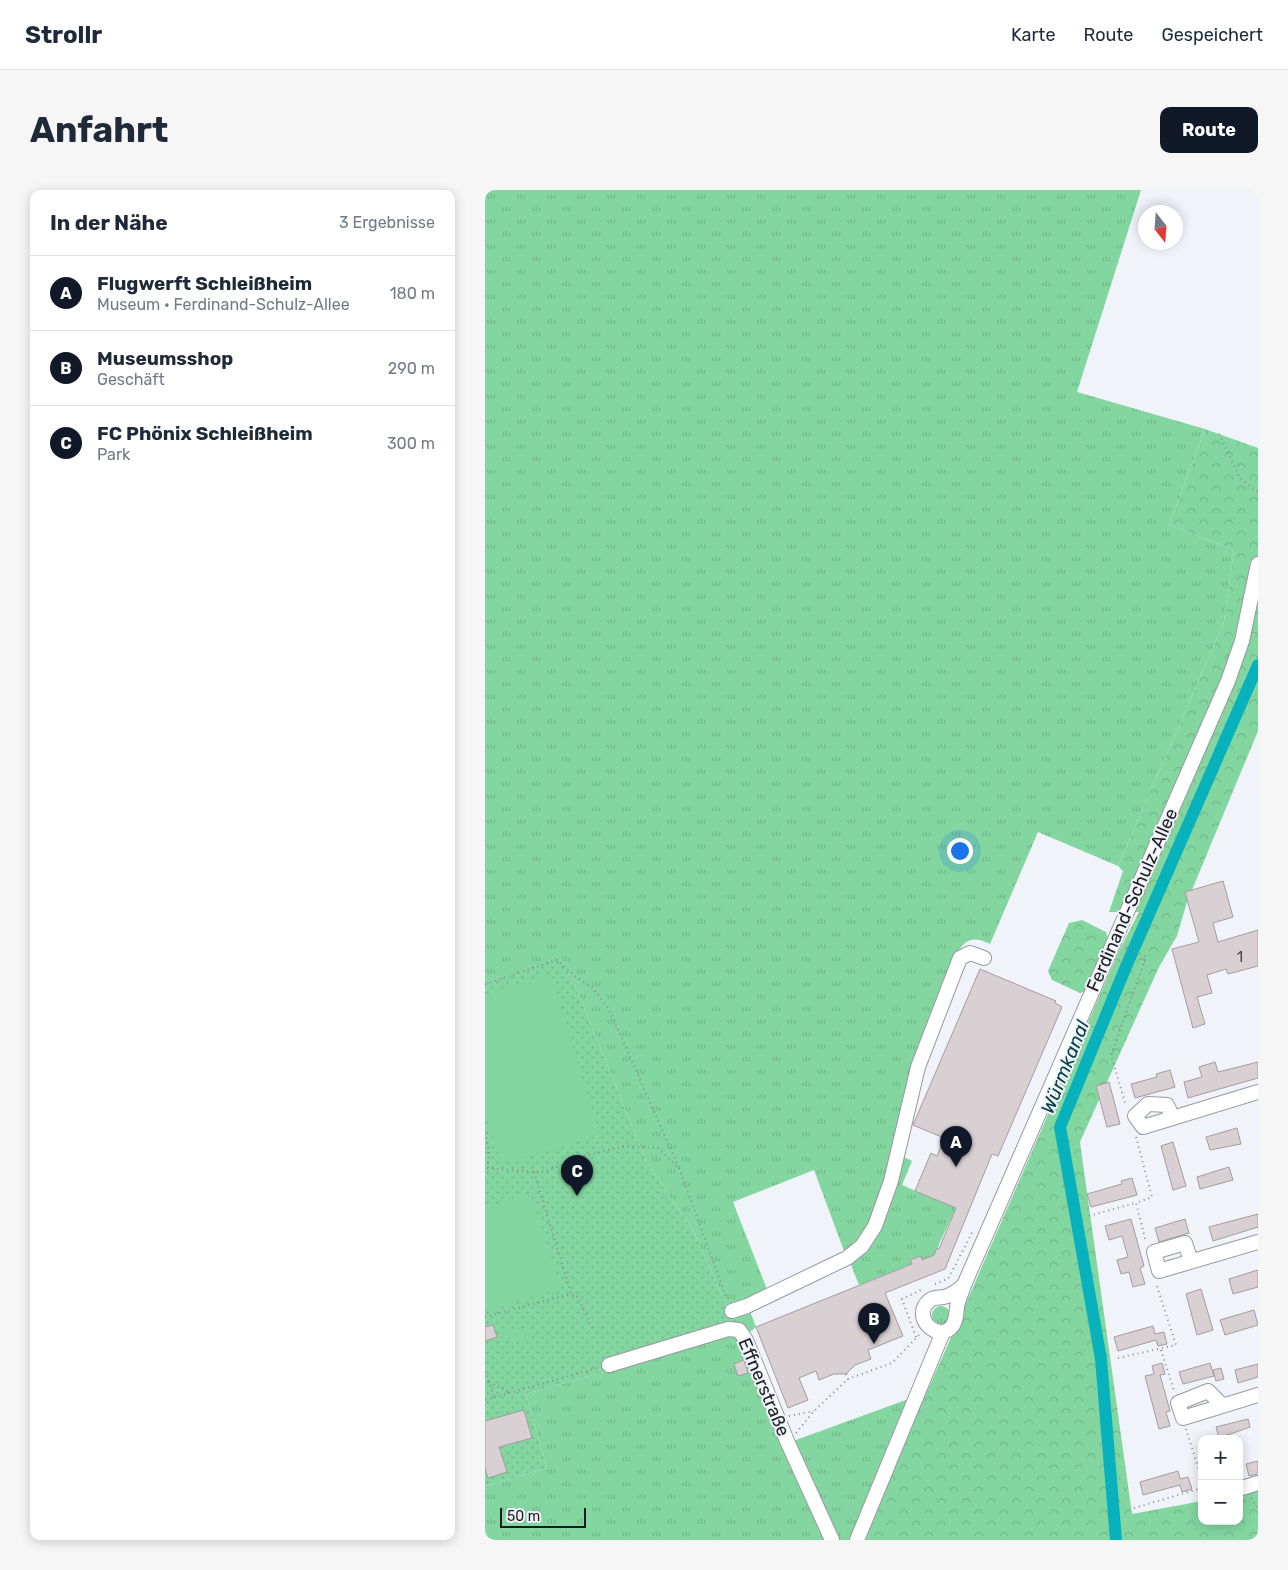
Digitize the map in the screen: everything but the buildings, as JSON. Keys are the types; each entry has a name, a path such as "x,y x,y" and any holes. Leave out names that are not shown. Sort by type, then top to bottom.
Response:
{"street":[{"name":"Ferdinand-Schulz-Allee","path":"857,1540 943,1332 951,1328 957,1317 957,1308 964,1285 1228,681 1242,641 1258,564"},
{"path":"732,1310 747,1306 847,1258 865,1242 885,1204 918,1067 960,958 970,953 984,958"},
{"path":"1173,1118 1258,1092"},
{"path":"1191,1261 1258,1242"},
{"path":"943,1332 933,1331 926,1325 922,1315 924,1307 930,1300 954,1293 964,1285"},
{"name":"Effnerstraße","path":"609,1365 729,1330 739,1330 747,1340 787,1441 832,1540"},
{"path":"1222,1405 1208,1391 1178,1402 1183,1418 1258,1395"},
{"path":"1243,1488 1258,1483"}],"path":[{"path":"1219,434 1240,478 1258,492"},
{"path":"1115,941 1146,957 1111,1055 1128,1113"},
{"path":"485,984 557,960 575,976 593,988 609,1009 679,1168 732,1310"},
{"path":"485,1129 489,1152 486,1169 547,1171 585,1156 625,1146 658,1148 679,1168"},
{"path":"1089,1216 1152,1197 1134,1131"},
{"path":"534,1172 571,1294"},
{"path":"1136,1203 1147,1246"},
{"path":"932,1286 948,1279 977,1223"},
{"path":"1118,1358 1161,1350 1176,1345 1156,1282"},
{"path":"916,1337 902,1299 925,1289"},
{"path":"485,1317 571,1294 578,1297 592,1328"},
{"path":"787,1441 814,1411 848,1379 892,1363 926,1325"},
{"path":"1161,1350 1178,1402"},
{"path":"485,1400 609,1365"},
{"path":"485,1371 494,1397"},
{"path":"846,1374 848,1379"},
{"path":"489,1382 510,1392"},
{"path":"778,1419 814,1411"},
{"path":"1183,1418 1198,1467"},
{"path":"1133,1508 1198,1489"}],"green space":[{"path":"485,190 1141,190 1077,392 1205,429 1169,525 1234,550 1224,622 1118,866 1038,832 990,944 976,940 967,942 963,945 952,963 890,1176 871,1227 847,1253 844,1251 814,1170 733,1202 768,1292 747,1303 756,1327 741,1339 693,1230 646,1161 578,992 560,957 485,983"},
{"path":"1205,429 1258,448 1258,731 1187,902 1177,936 1159,967 1080,1142 1132,1514 1198,1502 1198,1525 1243,1525 1243,1491 1258,1486 1258,1540 861,1540 1119,951 1139,912 1109,912 1123,871 1118,866 1224,622 1234,550 1169,525"},
{"path":"1082,920 1106,932 1108,940 1086,991 1080,993 1052,980 1048,971 1069,923"},
{"path":"560,956 578,992 646,1161 693,1230 741,1339 731,1336 526,1394 547,1468 485,1486 485,983"},
{"path":"551,974 599,1135 501,1164 485,1112 485,994"},
{"path":"903,1152 904,1157 912,1161 902,1185 956,1208 934,1255 922,1260 920,1256 911,1260 912,1264 859,1285 851,1265"},
{"path":"531,1194 561,1288 485,1311 485,1208"},
{"path":"937,1306 945,1306 950,1311 948,1322 937,1324 932,1319 932,1311"},
{"path":"504,1329 532,1332 531,1343 502,1340"},
{"path":"731,1336 741,1339 785,1444 925,1393 861,1540 485,1540 485,1486 547,1468 526,1394"}],"waterway":[{"name":"Würmkanal","path":"1116,1540 1101,1359 1060,1127 1125,969 1258,665"}],"place":[{"name":"Flugwerft Schleißheim","path":"956,1167"},
{"name":"FC Phönix Schleißheim","path":"577,1196"},
{"name":"Museumsshop","path":"874,1344"}]}
